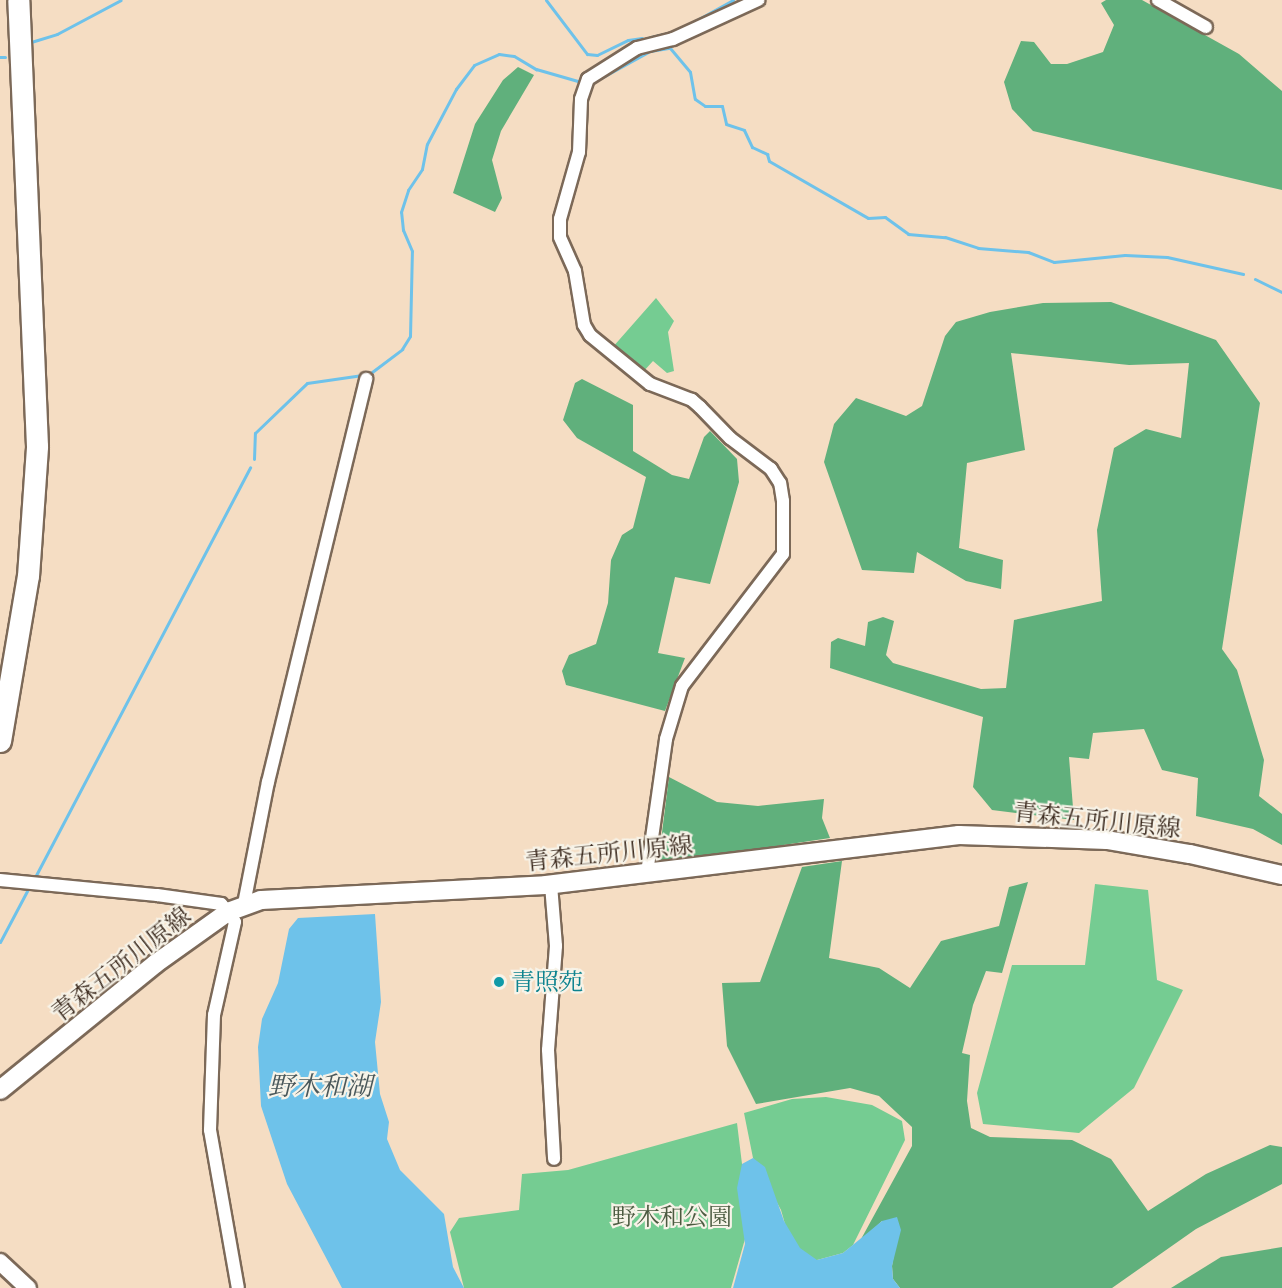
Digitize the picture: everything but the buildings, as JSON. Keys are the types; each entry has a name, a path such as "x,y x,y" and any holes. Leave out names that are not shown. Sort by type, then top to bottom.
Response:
{"highway":[{"path":"0,741 28,576 38,446 18,0"}],"main road":[{"name":"青森五所川原線","path":"0,1090 138,976 236,908 300,896 551,885 886,842 1004,834 1107,840 1190,854 1282,875"}],"street":[{"path":"647,873 666,739 682,686 783,554 783,501 780,483 771,469 730,438 700,407 650,384 591,335 584,325 575,271 560,237 560,219 579,152 581,99 588,80 636,48 673,39 758,0"},
{"path":"1158,0 1206,27"},
{"path":"238,1288 210,1130 214,1015 235,922 236,908 366,379"},
{"path":"0,880 157,895 236,908"},
{"path":"551,885 556,946 548,1050 554,1159"},
{"path":"0,1262 28,1288"}],"green space":[{"path":"1106,0 1142,0 1239,54 1282,91 1282,190 1033,131 1012,109 1004,82 1021,41 1034,42 1051,64 1067,64 1103,52 1114,25 1101,3"},
{"path":"518,67 534,75 501,131 492,160 502,198 495,212 453,193 475,124 503,80"},
{"path":"656,298 674,321 668,332 674,371 667,373 653,361 642,373 612,348"},
{"path":"1111,302 1216,340 1260,403 1222,649 1237,670 1264,760 1259,796 1282,814 1282,845 1253,829 1196,816 1198,778 1162,770 1144,729 1093,733 1089,759 1069,757 1074,820 992,810 973,787 983,717 830,668 831,642 838,638 865,646 868,622 883,617 894,621 886,655 893,663 981,689 1006,688 1014,620 1102,601 1097,530 1114,448 1146,429 1181,438 1189,363 1129,365 1011,353 1025,450 967,463 959,548 1003,560 1001,589 966,581 917,552 914,573 862,570 824,462 834,424 856,398 906,416 922,406 945,336 956,322 990,312 1043,303"},
{"path":"582,379 633,405 633,451 672,475 689,479 704,437 710,431 737,459 739,482 710,584 675,577 658,653 685,658 665,711 566,685 562,671 569,655 596,644 608,603 611,560 622,535 633,528 646,477 577,438 563,420 575,383"},
{"path":"669,777 717,802 758,806 824,799 822,818 830,838 658,864"},
{"path":"842,861 829,958 879,968 910,988 941,941 999,926 1009,887 1028,882 1002,973 986,971 973,1005 962,1053 970,1055 967,1101 971,1128 990,1137 1072,1140 1111,1159 1148,1211 1206,1174 1270,1145 1282,1147 1282,1184 1196,1229 1112,1288 900,1288 893,1279 892,1266 895,1248 882,1221 860,1241 912,1146 912,1127 879,1096 850,1088 756,1104 727,1046 722,983 760,982 802,867"},
{"path":"1095,884 1148,890 1157,980 1183,990 1134,1088 1079,1133 983,1124 977,1093 1012,965 1085,965"},
{"name":"野木和公園","path":"826,1097 872,1105 902,1121 905,1140 853,1245 843,1253 817,1260 795,1259 781,1210 753,1158 744,1113 792,1099"},
{"name":"野木和公園","path":"737,1123 742,1164 745,1239 731,1288 464,1288 450,1232 459,1218 519,1210 522,1174 568,1170"},
{"path":"1282,1247 1282,1288 1171,1288 1221,1257"}],"water":[{"name":"野木和湖","path":"375,914 381,1002 375,1042 380,1094 389,1122 387,1139 400,1170 444,1214 453,1267 464,1288 342,1288 287,1184 261,1106 258,1047 262,1019 278,983 289,929 298,918"},
{"path":"753,1158 765,1167 784,1221 800,1248 817,1260 843,1253 882,1221 897,1217 901,1230 892,1266 893,1279 900,1288 733,1288 745,1244 737,1188 742,1164"}],"waterway":[{"path":"31,42 57,34 121,0"},
{"path":"546,0 587,54 597,55 628,40 642,38"},
{"path":"651,37 677,31 733,0"},
{"path":"601,78 650,51 670,48 690,72 695,99 705,106 722,106 726,124 744,130 752,147 767,154 769,161 868,218 885,217 908,234 945,237 978,248 1028,252 1054,262 1125,255 1167,257 1243,274"},
{"path":"372,372 402,349 410,336 412,251 403,230 401,212 408,190 422,169 427,144 456,89 474,65 499,54 514,56 536,69 581,82"},
{"path":"0,57 5,57"},
{"path":"1255,279 1282,292"},
{"path":"254,459 255,433 307,383 362,375"},
{"path":"34,879 250,467"},
{"path":"0,942 27,891"}],"place":[{"name":"青照苑","path":"499,982"}]}
